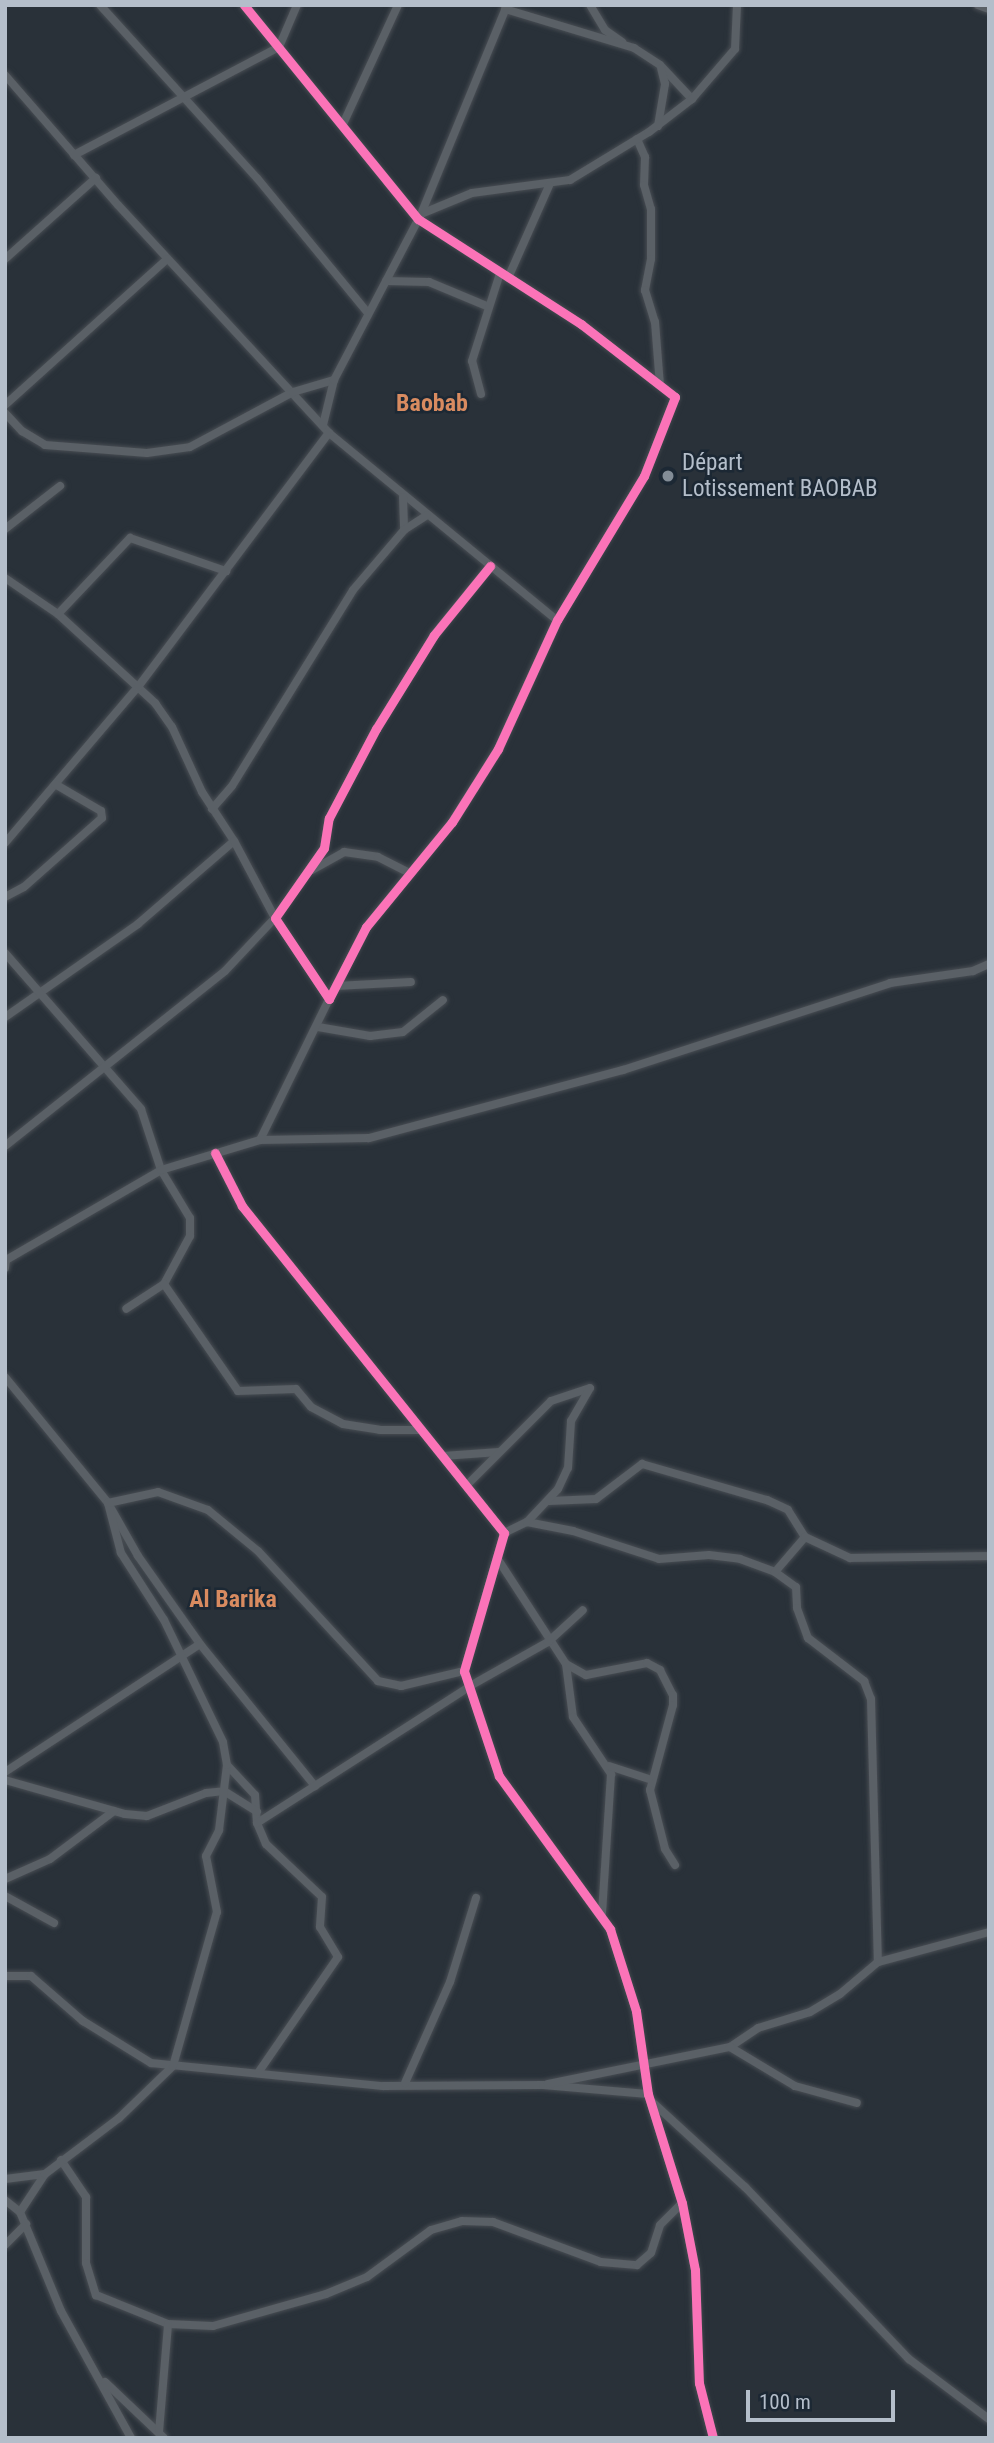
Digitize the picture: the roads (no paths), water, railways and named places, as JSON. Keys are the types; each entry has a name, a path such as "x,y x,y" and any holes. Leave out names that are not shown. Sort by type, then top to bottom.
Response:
{"street":[{"path":"100,5 182,98 257,177 368,313"},
{"path":"244,5 419,216 581,324 675,397 647,470 557,620 498,749 452,822 366,927 260,1140"},
{"path":"74,155 279,47 297,5"},
{"path":"343,124 398,5"},
{"path":"590,5 605,30 660,65 692,99"},
{"path":"419,216 472,194 549,186 570,180 658,126 692,99 735,49 737,5"},
{"path":"978,5 989,9"},
{"path":"323,425 334,380 419,216 506,7 627,46"},
{"path":"658,126 665,84 660,65"},
{"path":"5,75 167,259 329,433 403,497 557,620"},
{"path":"637,139 645,157 644,185 651,209 651,259 645,290 655,322 660,385"},
{"path":"5,260 96,178"},
{"path":"481,394 472,361 489,307 549,186"},
{"path":"5,405 167,259"},
{"path":"386,281 429,282 489,307"},
{"path":"5,413 22,431 45,445 147,453 190,447 293,393 334,380"},
{"path":"5,843 138,688 329,433"},
{"path":"5,529 60,486"},
{"path":"403,497 404,530"},
{"path":"212,809 236,780 353,590 404,530 426,515"},
{"path":"58,614 130,538 226,570"},
{"path":"5,1146 225,971 275,918 324,848 329,818 376,729 434,635 490,566"},
{"path":"5,578 58,614 138,688 172,727 212,809 234,841 275,918 330,999"},
{"path":"5,897 31,880 102,818 101,811 55,784"},
{"path":"5,1017 138,924 234,841"},
{"path":"307,874 344,852 378,857 408,873"},
{"path":"5,953 107,1065 141,1109 161,1170 190,1218 190,1236 164,1284 126,1308"},
{"path":"6,1266 6,1260 161,1170 215,1153 260,1140 369,1138 623,1070 890,983 973,971 989,964"},
{"path":"336,986 411,982"},
{"path":"318,1027 370,1036 402,1032 443,1000"},
{"path":"215,1153 242,1206 419,1430 468,1484 504,1533 499,1561 464,1671 499,1776 602,1913 636,2011 649,2098 682,2203 695,2270 699,2383 713,2438"},
{"path":"164,1284 238,1391 296,1388 311,1407 343,1424 380,1430 419,1430"},
{"path":"5,1377 108,1503 138,1556 200,1644 315,1786"},
{"path":"468,1484 551,1401 590,1388 571,1421 568,1468 549,1501 527,1522 504,1533"},
{"path":"443,1456 499,1452"},
{"path":"549,1501 596,1499 642,1464 767,1500 788,1510 805,1537 850,1558 989,1556"},
{"path":"108,1503 159,1492 208,1510 258,1551 378,1681 401,1686 464,1671"},
{"path":"20,2212 45,2174 118,2118 173,2066 217,1912 206,1856 219,1830 227,1765 223,1742 183,1656 121,1553 108,1503"},
{"path":"527,1522 573,1531 659,1559 709,1555 740,1559 775,1572 796,1587 797,1608 808,1638 864,1681 871,1699 878,1962"},
{"path":"775,1572 805,1537"},
{"path":"499,1561 548,1642 566,1664 586,1675 647,1663 660,1670 673,1695 673,1705 649,1779 659,1830 675,1865"},
{"path":"257,1823 470,1686 548,1642 583,1609"},
{"path":"5,1772 200,1644"},
{"path":"566,1664 573,1717 609,1766 649,1779"},
{"path":"227,1765 248,1784 257,1812 257,1823 266,1844 322,1897 320,1927 338,1957 258,2073"},
{"path":"602,1913 609,1766"},
{"path":"5,1780 53,1790 114,1811 147,1816 206,1793 224,1791 257,1812"},
{"path":"5,1879 50,1859 114,1811"},
{"path":"5,1896 54,1923"},
{"path":"405,2083 450,1982 476,1898"},
{"path":"543,2085 643,2062 730,2047 758,2028 810,2011 841,1994 878,1962 989,1932"},
{"path":"5,1976 32,1976 113,2041 151,2063 383,2086 405,2083 543,2085 649,2098 745,2187 909,2359 989,2419"},
{"path":"730,2047 795,2086 857,2103"},
{"path":"61,2160 86,2197 86,2263 96,2295 168,2324 213,2326 317,2297 367,2277 431,2230 462,2221 493,2222 601,2262 637,2265 651,2253 660,2225 682,2203"},
{"path":"5,2179 45,2174"},
{"path":"5,2200 20,2212 61,2311 101,2378 131,2438"},
{"path":"5,2245 26,2224"},
{"path":"162,2435 168,2324"},
{"path":"101,2378 162,2435"}],"place":[{"name":"Départ Lotissement BAOBAB","path":"668,476"}],"district":[{"name":"Baobab","path":"432,404"},
{"name":"Al Barika","path":"233,1600"}]}
